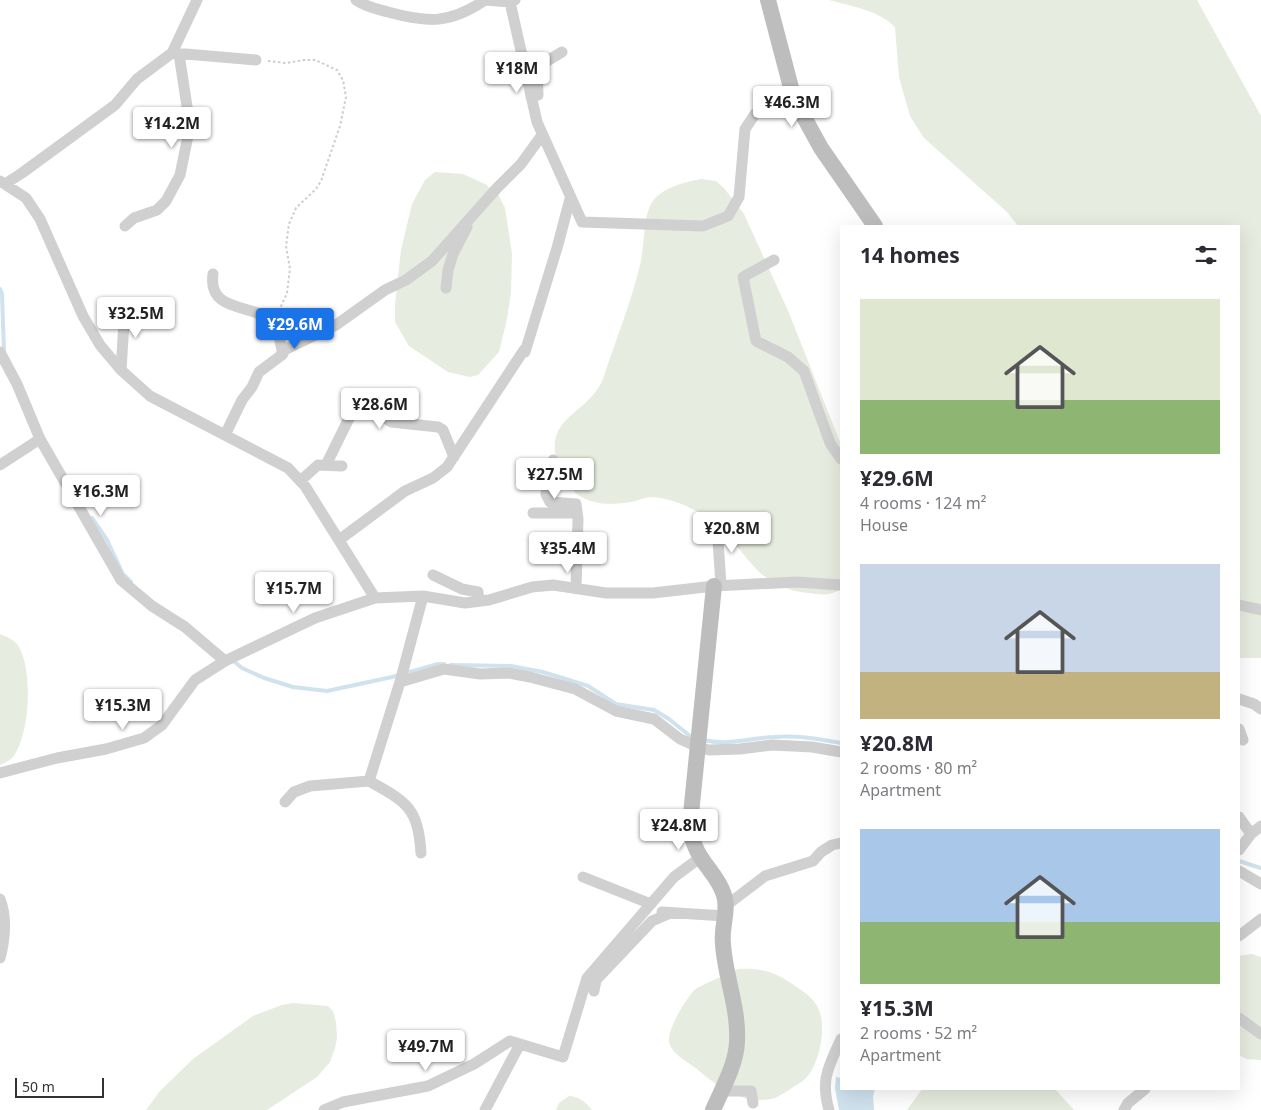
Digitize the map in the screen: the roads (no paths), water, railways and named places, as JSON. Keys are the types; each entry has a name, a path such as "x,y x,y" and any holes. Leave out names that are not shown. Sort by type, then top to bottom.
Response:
{"street":[{"path":"2,182 22,173 115,104 137,79 175,53 197,0"},
{"path":"356,0 364,6 415,20 442,20 470,11 485,0 513,1 537,122 570,199 582,222 703,226 728,216 739,197 745,130 755,114 776,104 794,99"},
{"path":"768,0 794,99 821,148 874,225"},
{"path":"531,97 538,95 537,66 562,52"},
{"path":"175,53 256,60"},
{"path":"125,226 134,218 157,210 166,201 180,176 190,126 175,53"},
{"path":"282,351 336,325 385,290 406,280 432,261 521,164 542,135"},
{"path":"2,182 26,198 40,219 83,316 100,345 121,370 150,396 288,468 305,486 375,598"},
{"path":"339,540 406,491 433,478 447,467 524,350 525,352 570,199"},
{"path":"446,288 448,270 453,254 466,233 470,219"},
{"path":"774,260 743,277 756,341 788,357 804,371 830,442 840,457"},
{"path":"213,274 214,290 222,301 263,316 274,324 283,354 259,372 252,387 242,400 225,435"},
{"path":"121,370 125,307"},
{"path":"0,352 17,384 40,439 121,580 225,661"},
{"path":"326,466 358,400 391,422 438,427 443,430 454,456"},
{"path":"0,465 40,439"},
{"path":"553,460 546,494 550,502 576,504 576,588"},
{"path":"300,481 318,465 342,466"},
{"path":"533,513 577,513"},
{"path":"713,1110 732,1066 737,1043 736,1014 724,960 722,941 726,910 718,879 694,846 690,824 717,585 717,526"},
{"path":"433,575 462,589 478,592 480,601"},
{"path":"0,773 57,758 106,749 144,738 162,725 195,680 225,661 315,618 375,598 424,596 465,602 480,601 532,587 553,586 606,593 652,592 717,585 797,582 840,585"},
{"path":"369,781 400,682 424,596"},
{"path":"1240,605 1261,610"},
{"path":"400,682 444,670 480,674 508,673 575,689 616,711 654,719 680,739 708,750 740,750 772,745 812,746 840,752"},
{"path":"1240,699 1254,704 1261,709"},
{"path":"284,802 294,792 310,786 369,781 398,798 413,812 420,834 422,853"},
{"path":"1240,818 1251,834"},
{"path":"1240,849 1251,834 1261,826"},
{"path":"594,991 596,980 652,921 668,914 726,910 765,876 813,861 821,852 832,845 840,843"},
{"path":"324,1110 343,1102 428,1086 474,1064 510,1041 563,1057 587,978 674,876 701,857"},
{"path":"1240,872 1261,884"},
{"path":"583,877 668,914"},
{"path":"0,899 3,906 4,943 0,958"},
{"path":"1240,935 1261,919"},
{"path":"1240,1019 1261,1034"},
{"path":"829,1110 826,1098 825,1075 840,1041"},
{"path":"485,1110 520,1044"},
{"path":"722,1090 751,1091 753,1103"},
{"path":"1124,1110 1128,1103 1144,1090"}],"water":[{"path":"836,1077 840,1078 840,1090 875,1090 874,1110 839,1110 835,1088"}],"waterway":[{"path":"0,289 2,294 4,351"},
{"path":"92,518 107,540 123,574 131,582"},
{"path":"231,659 242,668 264,678 293,687 327,691 444,664"},
{"path":"451,665 511,666 543,672 588,686 616,704 654,710 690,736 695,737"},
{"path":"704,740 730,742 791,737 840,743"},
{"path":"1240,861 1261,868"}]}
